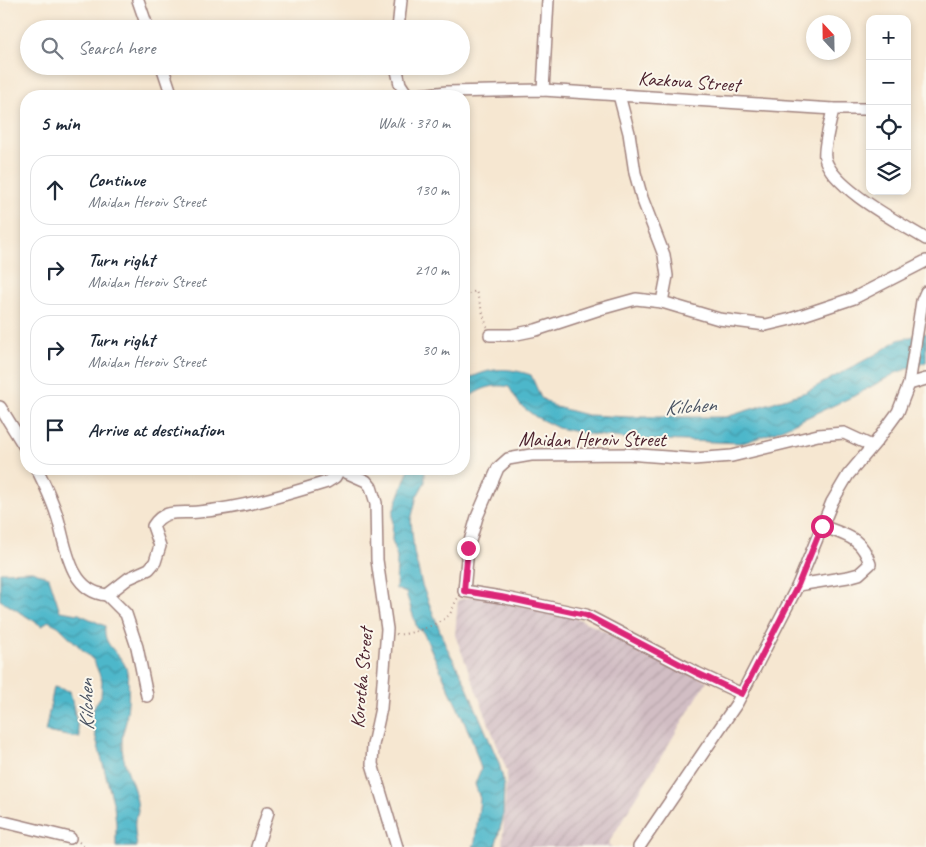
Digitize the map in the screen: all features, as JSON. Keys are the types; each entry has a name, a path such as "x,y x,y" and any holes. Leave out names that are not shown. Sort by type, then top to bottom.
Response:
{"street":[{"path":"138,0 145,20"},
{"path":"399,20 401,0"},
{"path":"543,90 548,0"},
{"path":"165,75 170,90"},
{"name":"Kazkova Street","path":"398,75 400,84 404,90"},
{"name":"Kazkova Street","path":"470,92 543,90 833,109 866,109"},
{"path":"619,95 629,133 635,173 642,198 664,256 667,276 662,302"},
{"path":"833,109 824,157 831,172 841,183 875,208 926,239"},
{"path":"490,335 512,335 536,330 636,299 662,302 719,319 766,325 791,319 854,298 926,261"},
{"path":"639,847 737,703 798,585 832,502 848,476 898,412 909,384 924,297"},
{"path":"909,384 926,379"},
{"path":"0,407 20,439"},
{"name":"Maidan Heroiv Street","path":"742,694 697,673 586,615 464,591 468,548 477,517 498,468 508,459 531,455 627,454 693,459 732,456 818,434 844,433 872,446"},
{"path":"40,475 58,519 70,563 78,576 90,589 107,595 126,614 137,647 146,696"},
{"name":"Korotka Street","path":"107,595 128,578 149,569 155,562 160,546 153,526 158,518 168,514 236,507 327,482 336,475"},
{"name":"Korotka Street","path":"353,475 371,487 376,503 377,560 387,629 381,708 373,744 372,764 397,847"},
{"path":"798,585 854,576 870,564 866,551 854,538 822,526"},
{"path":"257,847 268,812"},
{"path":"0,821 70,838"}],"path":[{"path":"470,294 476,291 490,335"},
{"path":"387,629 399,635 416,632 448,617 456,600"}],"shaded area":[{"path":"475,596 575,617 707,681 608,844 612,847 502,847 507,771 455,635 458,600"}],"water":[{"path":"926,333 926,362 896,373 854,396 775,432 743,443 629,439 587,434 558,428 536,417 520,405 509,387 496,386 485,388 470,397 470,378 489,371 513,370 531,375 541,398 556,407 587,415 726,417 806,392 898,340"},
{"path":"407,475 425,475 425,482 417,496 411,520 414,552 422,585 446,646 463,678 499,763 504,783 503,818 495,847 473,847 480,799 475,784 481,769 471,737 423,632 417,628 406,593 396,589 397,558 392,540 393,512"},
{"path":"32,571 49,577 60,611 79,614 105,626 105,634 110,646 125,666 128,678 128,696 122,749 137,801 138,813 135,819 135,827 137,847 116,847 114,806 91,719 94,707 101,696 102,681 94,661 58,626 48,621 42,626 0,600 0,572"},
{"path":"54,687 70,691 80,738 45,732"}],"route":[{"path":"468,548 464,591 586,615 697,673 742,694 798,585 822,526"}],"water label":[{"name":"Kilchen","path":"690,406"},
{"name":"Kilchen","path":"86,705"}]}
